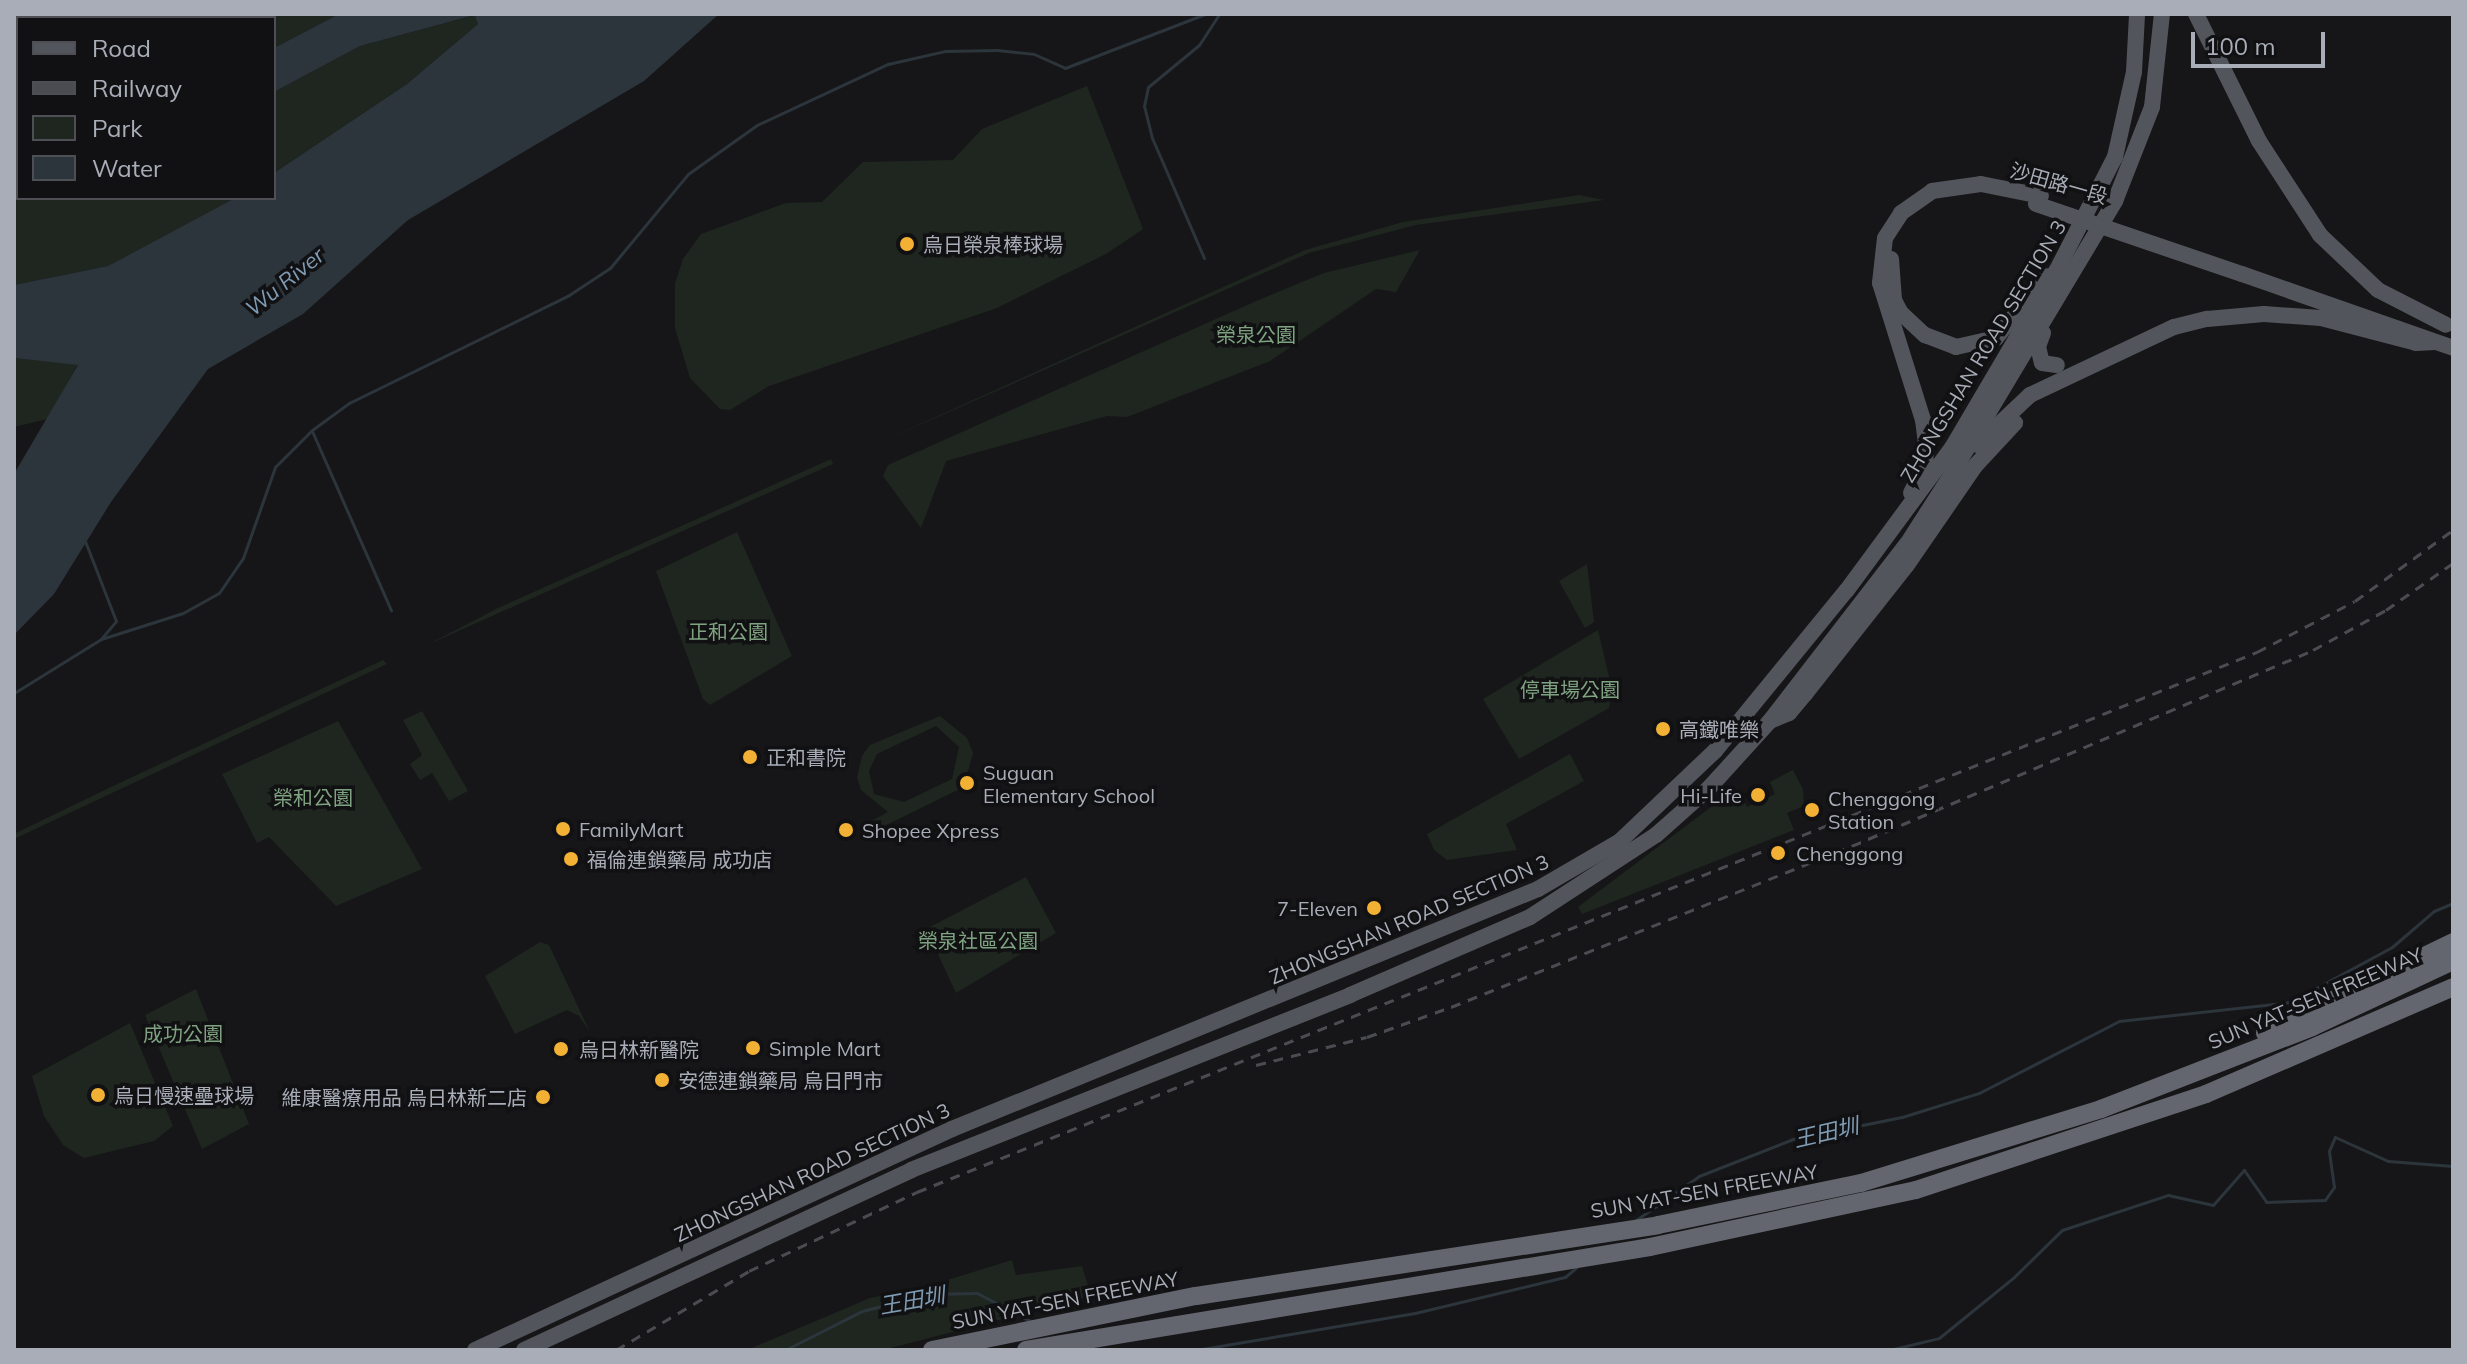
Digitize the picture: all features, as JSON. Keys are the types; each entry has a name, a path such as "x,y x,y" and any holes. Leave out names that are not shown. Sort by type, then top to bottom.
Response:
{"highway":[{"path":"2230,1060 2263,1035 2453,942"},
{"name":"SUN YAT-SEN FREEWAY","path":"932,1350 1196,1296 1658,1225 1912,1170 2101,1109 2230,1060 2453,961"},
{"name":"SUN YAT-SEN FREEWAY","path":"1026,1350 1650,1247 1916,1190 2093,1134 2206,1094 2453,987"}],"main road":[{"name":"ZHONGSHAN ROAD SECTION 3","path":"475,1350 952,1129 1504,904 1578,868 1632,830 1715,751 1887,537 1953,446 2060,264 2115,157 2134,72 2137,14"},
{"name":"ZHONGSHAN ROAD SECTION 3","path":"524,1350 911,1170 1350,995 1530,917 1656,835 1709,788 1770,721 1907,544 1950,477 2115,201 2142,138 2159,72 2162,14"},
{"name":"沙田路一段","path":"2196,14 2259,141 2284,184 2344,261 2378,290 2450,326"},
{"name":"沙田路一段","path":"1887,537 1925,466 1926,444 1923,420 1880,283 1885,238 1901,213 1932,191 1981,184 2038,200 2242,269 2453,348"},
{"name":"沙田路一段","path":"2038,200 1972,194 1947,197 1917,211 1894,242 1890,271 1894,300 1925,335 1940,344 1969,348 1996,338 2033,288 2060,264"},
{"name":"沙田路一段","path":"2242,269 2414,320 2450,326"},
{"path":"2050,308 2038,347 2042,363 2057,365"},
{"path":"1950,477 1987,434 2051,384 2174,327 2232,316 2321,318 2416,343 2435,342"},
{"name":"ZHONGSHAN ROAD SECTION 3","path":"1770,721 1789,713 1805,694 1907,565 1991,446 2051,384"}],"green space":[{"path":"14,14 339,14 276,47 276,16 16,16 14,167"},
{"path":"476,15 478,24 407,84 276,172 276,91 360,46"},
{"name":"烏日榮泉棒球場","path":"1087,86 1143,229 1106,254 997,308 769,386 730,410 720,409 690,378 675,328 675,283 683,259 701,234 786,203 822,202 863,162 953,160 982,129"},
{"path":"1579,195 1604,200 1416,225 1309,253 874,445 1305,250 1403,222"},
{"path":"14,199 231,200 108,266 14,285"},
{"name":"榮泉公園","path":"1420,250 1396,292 1376,289 1270,361 1127,417 1107,416 946,461 921,528 883,476 888,465 1254,302 1324,273"},
{"path":"14,358 78,364 48,419 14,427"},
{"path":"831,459 833,464 427,645 498,608"},
{"name":"正和公園","path":"737,532 792,656 710,705 703,699 656,571"},
{"path":"1587,564 1594,622 1585,628 1559,581"},
{"name":"停車場公園","path":"1598,630 1612,689 1609,708 1519,759 1483,699"},
{"path":"383,660 387,664 14,839 14,834"},
{"path":"422,711 468,791 449,801 432,773 420,780 410,764 422,755 403,720"},
{"path":"940,716 967,738 973,753 967,775 972,783 876,830 873,820 888,812 861,790 857,778 862,756 870,745","holes":["936,726 959,747 952,779 904,802 874,794 869,771 877,754"]},
{"name":"榮和公園","path":"338,721 422,869 336,906 269,837 257,843 222,774"},
{"path":"1570,754 1584,781 1506,824 1517,850 1447,860 1434,850 1427,834"},
{"path":"1793,770 1803,789 1804,806 1787,813 1794,830 1582,914 1578,907 1731,792 1741,795 1747,807 1775,794 1770,782"},
{"name":"榮泉社區公園","path":"1026,877 1056,933 956,993 926,929"},
{"path":"540,942 549,945 590,1032 579,1016 567,1010 515,1034 485,976"},
{"name":"成功公園","path":"196,989 249,1124 202,1149 145,1015"},
{"name":"烏日慢速壘球場","path":"130,1023 173,1126 154,1141 84,1158 63,1145 44,1116 32,1076"},
{"path":"1012,1260 1016,1275 1082,1266 1091,1296 883,1350 747,1350 870,1298 925,1287"}],"water":[{"name":"Wu River","path":"339,14 719,14 644,81 408,220 303,314 208,369 111,502 54,594 14,635 14,474 78,365 14,358 14,285 108,266 231,200 276,200 276,172 407,84 478,24 475,15 360,46 276,91 276,47"}],"waterway":[{"path":"101,639 183,613 219,593 243,558 275,467 312,430 349,403 569,295 610,268 688,174 757,125 888,64 945,51 997,50 1034,54 1065,68 1205,14"},
{"path":"1204,258 1152,138 1144,106 1148,87 1199,45 1219,14"},
{"path":"312,431 391,610"},
{"path":"14,693 101,639 116,621 85,541"},
{"name":"王田圳","path":"1636,1220 1699,1176 1793,1139 1902,1117 1979,1093 2119,1021 2290,1002 2392,947 2434,911 2453,903"},
{"path":"1889,1350 1939,1338 2014,1277 2062,1230 2168,1195 2213,1205 2244,1170 2266,1202 2325,1200 2334,1187 2329,1151 2335,1137 2388,1161 2453,1166"},
{"name":"王田圳","path":"1196,1350 1415,1313 1565,1277 1577,1267"},
{"name":"王田圳","path":"785,1350 862,1311 929,1294 977,1293 1034,1323"}],"railway":[{"path":"616,1350 749,1271 917,1192 2257,652 2355,601 2453,530"},
{"path":"1256,1065 1367,1037 1451,1007 1868,839 2313,650 2386,610 2453,563"}],"place":[{"name":"烏日榮泉棒球場","path":"907,244"},
{"name":"高鐵唯樂","path":"1663,729"},
{"name":"正和書院","path":"750,757"},
{"name":"Suguan Elementary School","path":"967,783"},
{"name":"Hi-Life","path":"1758,795"},
{"name":"Chenggong Station","path":"1812,810"},
{"name":"FamilyMart","path":"563,829"},
{"name":"Shopee Xpress","path":"846,830"},
{"name":"Chenggong","path":"1778,853"},
{"name":"福倫連鎖藥局 成功店","path":"571,859"},
{"name":"7-Eleven","path":"1374,908"},
{"name":"Simple Mart","path":"753,1048"},
{"name":"烏日林新醫院","path":"561,1049"},
{"name":"安德連鎖藥局 烏日門市","path":"662,1080"},
{"name":"烏日慢速壘球場","path":"98,1095"},
{"name":"維康醫療用品 烏日林新二店","path":"543,1097"}]}
